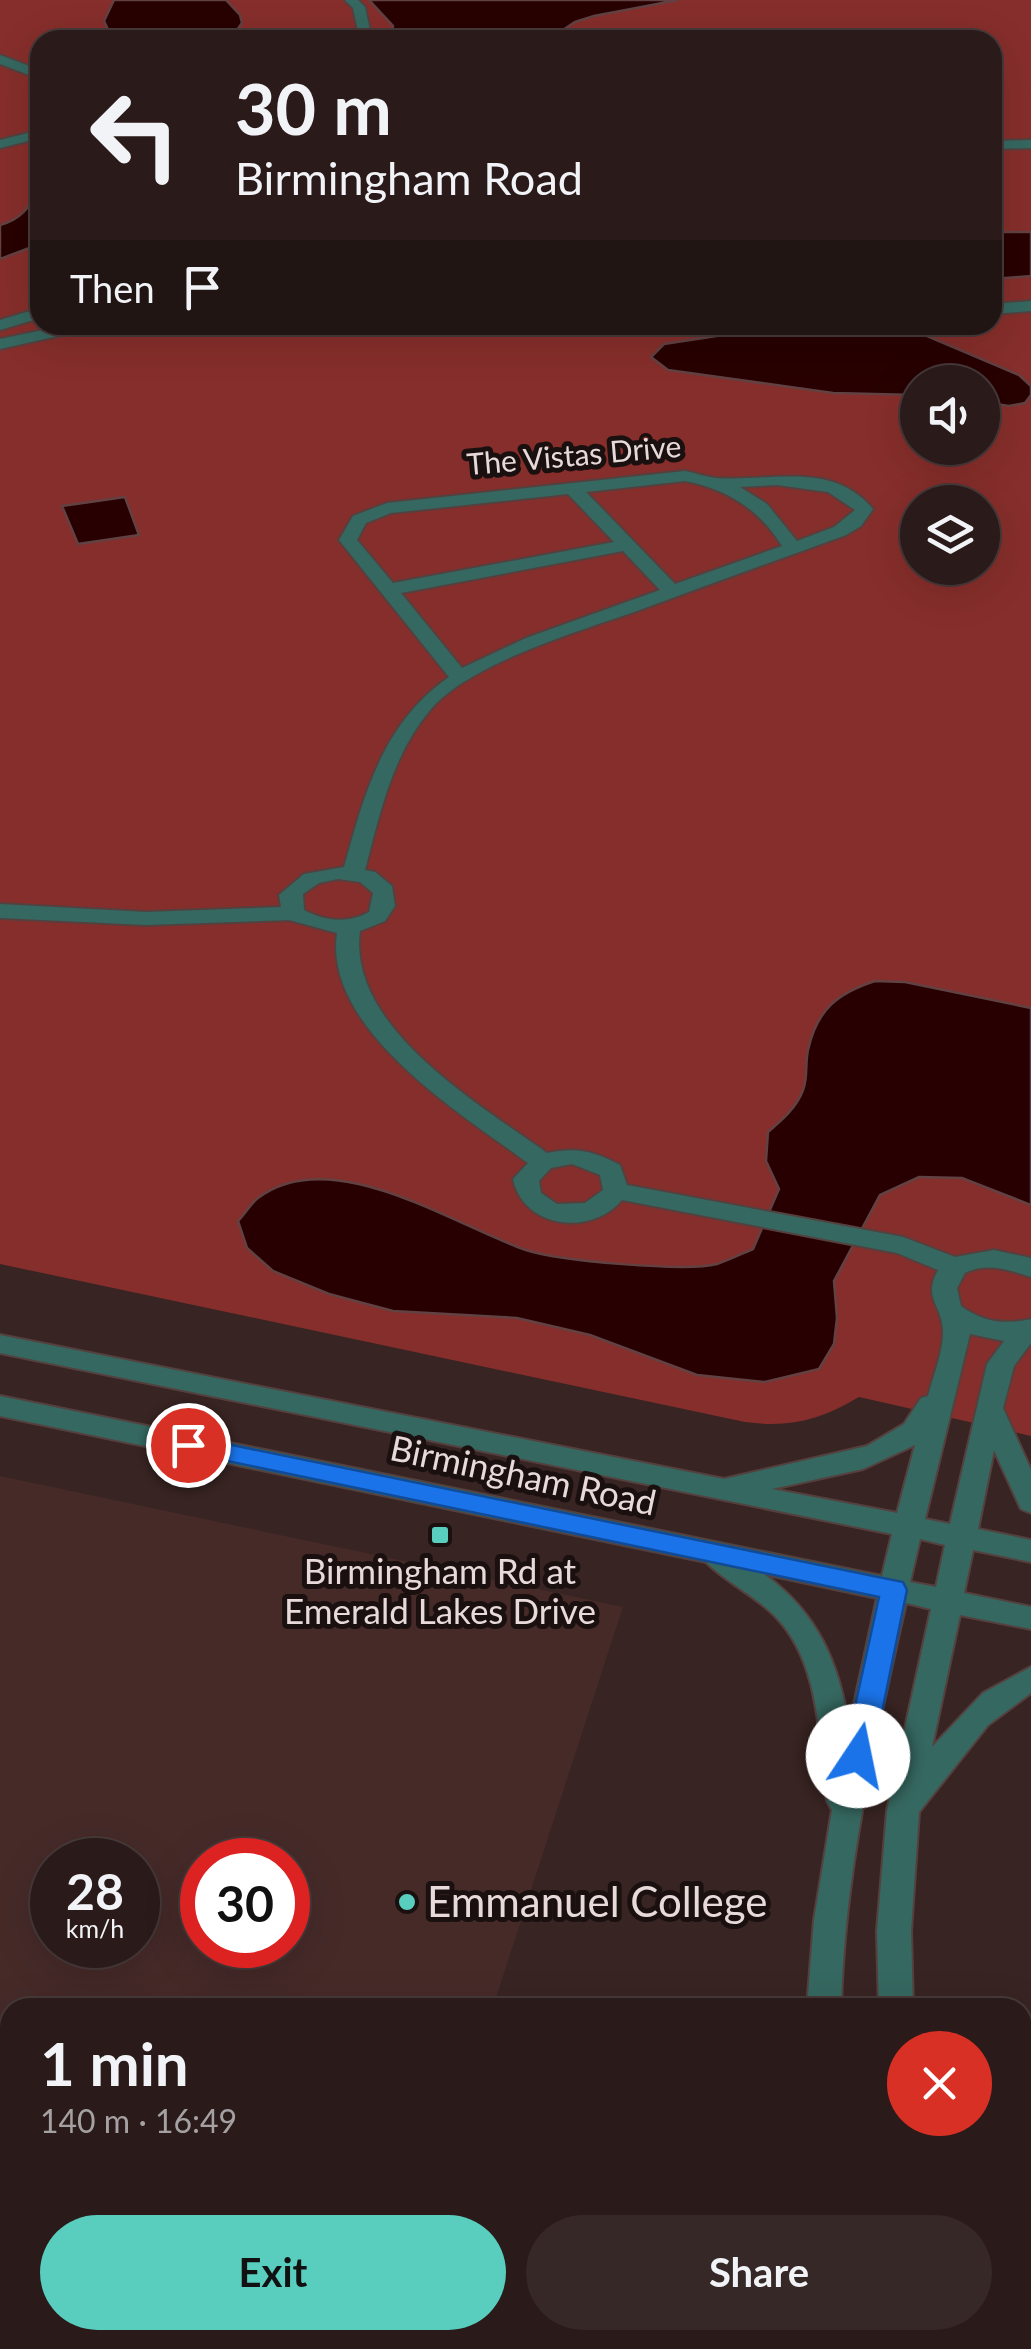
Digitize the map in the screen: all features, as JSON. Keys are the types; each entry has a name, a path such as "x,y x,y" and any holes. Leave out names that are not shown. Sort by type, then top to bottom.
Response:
{"street":[{"path":"351,0 360,8 364,30"},
{"path":"0,58 30,71"},
{"path":"0,144 30,136"},
{"path":"1002,145 1031,144"},
{"path":"1002,309 1031,306"},
{"path":"0,324 30,316"},
{"path":"0,344 47,335"},
{"name":"The Vistas Drive","path":"460,678 348,540 359,520 387,508 685,476 732,486 780,525 792,548"},
{"path":"353,874 377,787 397,741 427,701 460,678 534,642 670,590 763,562 840,531 856,522 864,510 852,494 817,484 719,482"},
{"path":"572,488 670,590"},
{"path":"387,590 626,545"},
{"path":"0,910 56,917 125,918 293,912 316,925 349,926 375,916 386,900 378,884 353,874 308,879 290,894 293,912"},
{"path":"349,926 346,964 368,1010 408,1057 444,1089 542,1162"},
{"path":"556,1157 587,1158 611,1171 616,1191 600,1208 570,1215 541,1208 526,1190 526,1179 542,1162 556,1157"},
{"path":"616,1191 903,1246 956,1267"},
{"path":"1028,1329 987,1330 955,1313 946,1301 944,1289 956,1267 974,1260 994,1258 1031,1268"},
{"path":"824,1998 846,1821 894,1590 957,1337 955,1313"},
{"path":"896,1998 894,1931 904,1811 989,1408 1001,1364 1028,1329"},
{"name":"Birmingham Road","path":"0,1344 1031,1551"},
{"path":"715,1486 838,1464 896,1444 916,1430 942,1389"},
{"name":"Birmingham Road","path":"0,1406 1031,1618"},
{"path":"989,1408 1031,1502"},
{"path":"713,1553 779,1603 804,1630 818,1661 846,1821"},
{"path":"904,1811 974,1716 1031,1680"}],"shaded area":[{"path":"0,0 1031,0 1031,1436 859,1397 804,1420 776,1424 745,1422 0,1264"},
{"path":"114,0 226,0 242,23 237,30 108,30 104,21"},
{"path":"369,0 678,0 594,16 563,30 392,30"},
{"path":"30,204 30,248 0,259 0,225"},
{"path":"1002,232 1031,232 1031,276 1002,278"},
{"path":"723,335 925,335 995,365 900,365 900,395 833,393 668,370 651,357 664,344"},
{"path":"1000,367 1019,375 1031,386 1025,403 1000,405"},
{"path":"125,497 139,535 78,544 62,506"},
{"path":"875,981 905,982 1031,1008 1031,1205 962,1178 919,1177 880,1195 834,1281 834,1344 819,1369 765,1382 697,1375 590,1335 517,1318 393,1311 329,1294 273,1271 247,1248 238,1221 255,1200 288,1183 321,1179 393,1194 542,1254 679,1267 730,1259 753,1249 779,1189 766,1161 768,1132 800,1096 817,1024 840,997"},
{"name":"Emmanuel College","path":"0,1476 623,1607 496,1998 0,1998"}],"place":[{"name":"Birmingham Rd at Emerald Lakes Drive","path":"440,1535"},
{"name":"Emmanuel College","path":"407,1902"}],"route":[{"path":"188,1445 894,1590 858,1756"}]}
